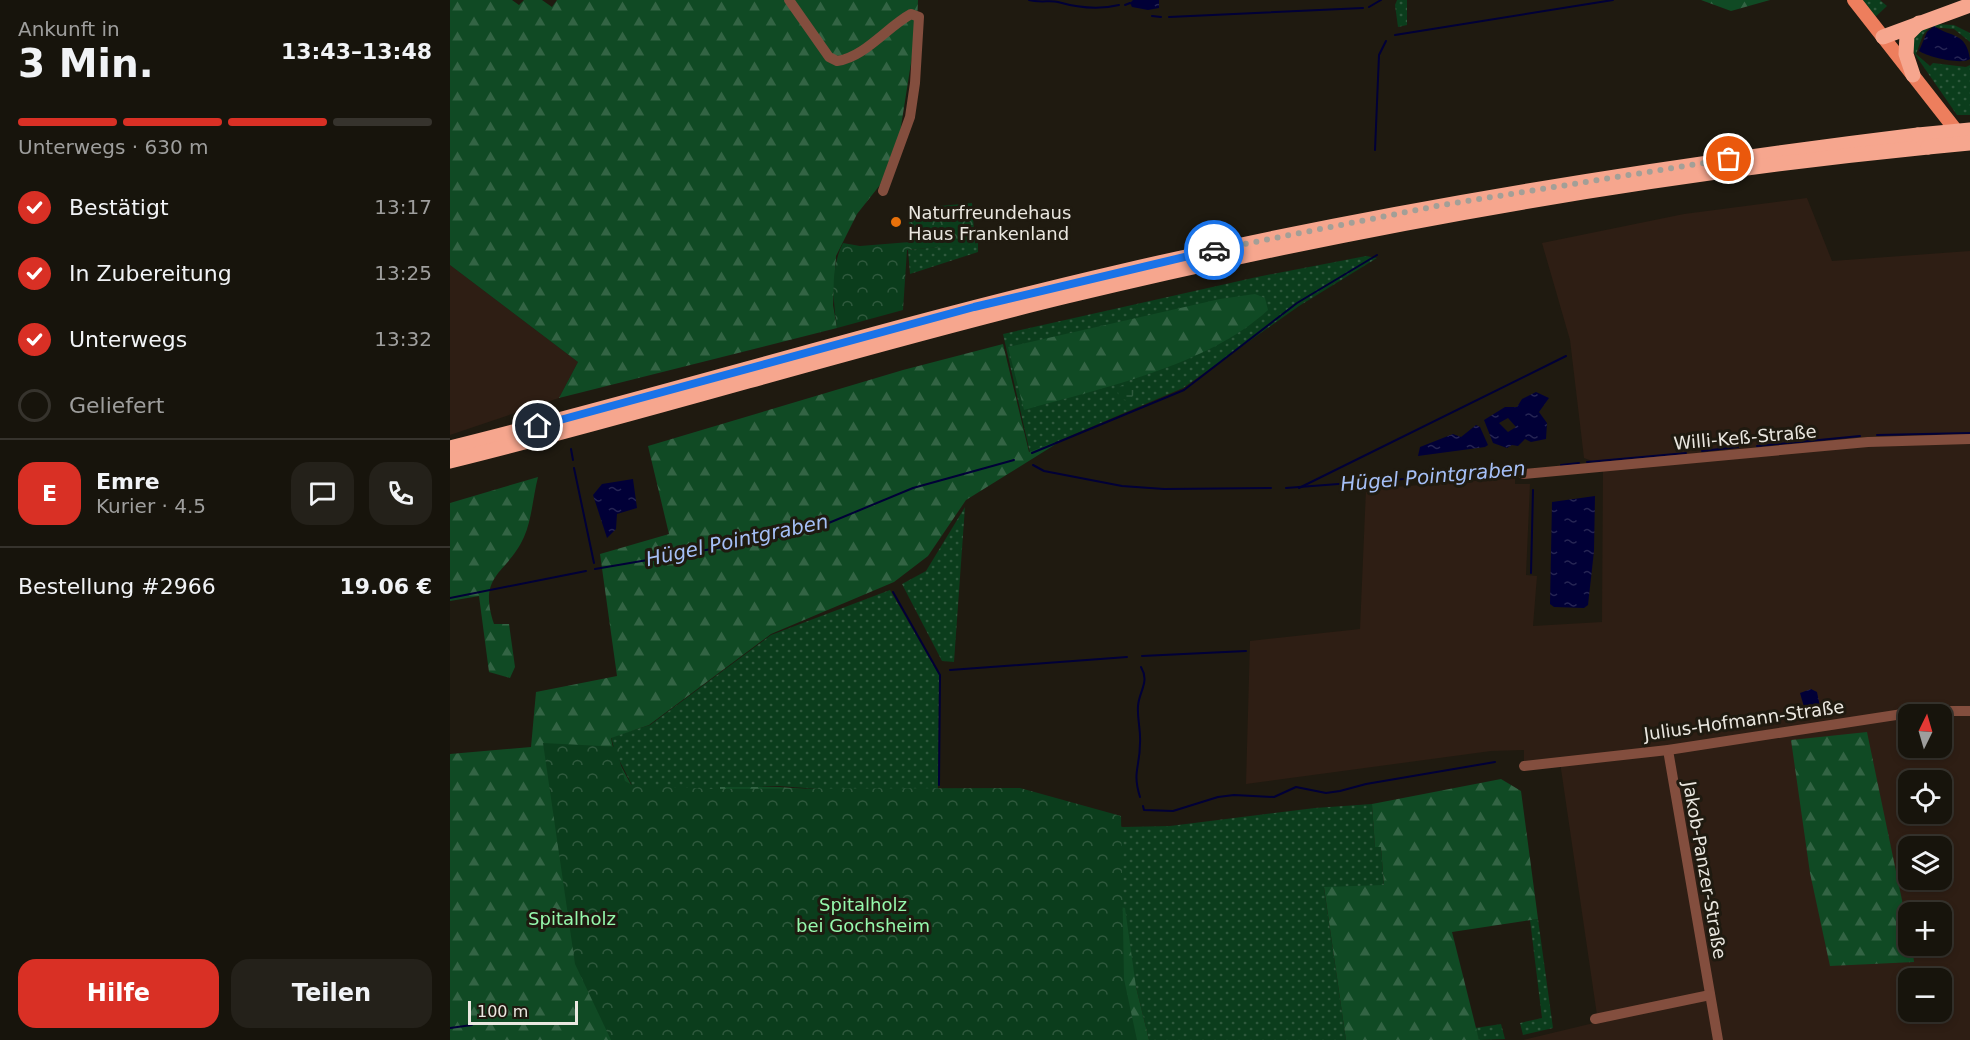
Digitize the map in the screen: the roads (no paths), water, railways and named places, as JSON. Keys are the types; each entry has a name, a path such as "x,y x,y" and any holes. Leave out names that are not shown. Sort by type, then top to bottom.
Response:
{"highway":[{"path":"1883,37 1921,21 1970,5"},
{"path":"1912,75 1906,54 1906,35 1921,21"},
{"path":"450,461 1004,312 1266,251 1547,198 1923,141 1970,130"},
{"path":"450,448 985,304 1261,240 1567,183 1748,156 1923,141 1970,143"}],"main road":[{"path":"1854,0 1970,149"}],"street":[{"path":"789,0 829,57 837,61 846,60 911,14 919,17 915,83 910,117 883,191"},
{"name":"Willi-Keß-Straße","path":"1523,474 1868,442 1970,439"},
{"name":"Julius-Hofmann-Straße","path":"1524,766 1668,750 1922,711 1970,711"},
{"name":"Jakob-Panzer-Straße","path":"1668,750 1718,1040"},
{"path":"1595,1019 1710,995"}],"water":[{"path":"1133,0 1159,0 1159,8 1148,10 1132,7 1130,3"},
{"path":"1934,26 1962,40 1970,59 1966,61 1944,60 1919,51 1927,32"},
{"path":"1536,392 1549,398 1539,412 1547,423 1546,439 1531,442 1525,439 1518,446 1512,445 1507,448 1493,443 1484,420 1505,407 1517,407 1522,399","holes":["1508,418 1516,427 1508,432 1499,423"]},
{"path":"1476,425 1480,427 1488,445 1485,447 1418,456 1420,447 1453,434 1461,437"},
{"path":"633,479 637,508 617,514 616,529 607,538 593,495 602,484"},
{"path":"1595,496 1594,551 1588,605 1584,608 1554,607 1550,604 1552,502"},
{"path":"1811,689 1817,692 1820,707 1810,710 1804,707 1800,693"}],"waterway":[{"path":"1029,0 1055,1 1089,8 1119,5"},
{"path":"1369,7 1381,0"},
{"path":"1395,35 1613,0"},
{"path":"1125,5 1130,3"},
{"path":"1169,17 1363,8"},
{"path":"1152,16 1161,17"},
{"path":"1375,150 1379,55 1386,41"},
{"path":"1032,453 1184,390 1297,303 1377,255"},
{"path":"1299,488 1566,356"},
{"name":"Hügel Pointgraben","path":"1877,435 1970,433"},
{"name":"Hügel Pointgraben","path":"1757,446 1860,436"},
{"name":"Hügel Pointgraben","path":"1702,451 1738,447"},
{"path":"571,449 573,460"},
{"name":"Hügel Pointgraben","path":"1587,462 1686,453"},
{"name":"Hügel Pointgraben","path":"595,569 770,539 819,527 913,488 1014,460"},
{"name":"Hügel Pointgraben","path":"1561,465 1579,463"},
{"name":"Hügel Pointgraben","path":"1033,465 1044,471 1122,486 1164,489 1271,488"},
{"path":"574,468 594,563"},
{"name":"Hügel Pointgraben","path":"1286,488 1522,470"},
{"path":"1531,573 1533,490"},
{"name":"Hügel Pointgraben","path":"450,598 586,571"},
{"path":"893,592 940,675 939,785"},
{"path":"1142,656 1246,651"},
{"path":"950,670 1127,657"},
{"path":"1140,797 1136,775 1140,751 1138,706 1144,677 1141,667"},
{"path":"1143,806 1144,810 1173,811 1218,797 1234,795 1274,797 1296,787 1326,793 1495,762"},
{"path":"450,1028 472,1025"}],"place":[{"name":"Naturfreundehaus Haus Frankenland","path":"896,222"}],"park label":[{"name":"Spitalholz bei Gochsheim","path":"863,914"},
{"name":"Spitalholz","path":"572,918"}]}
